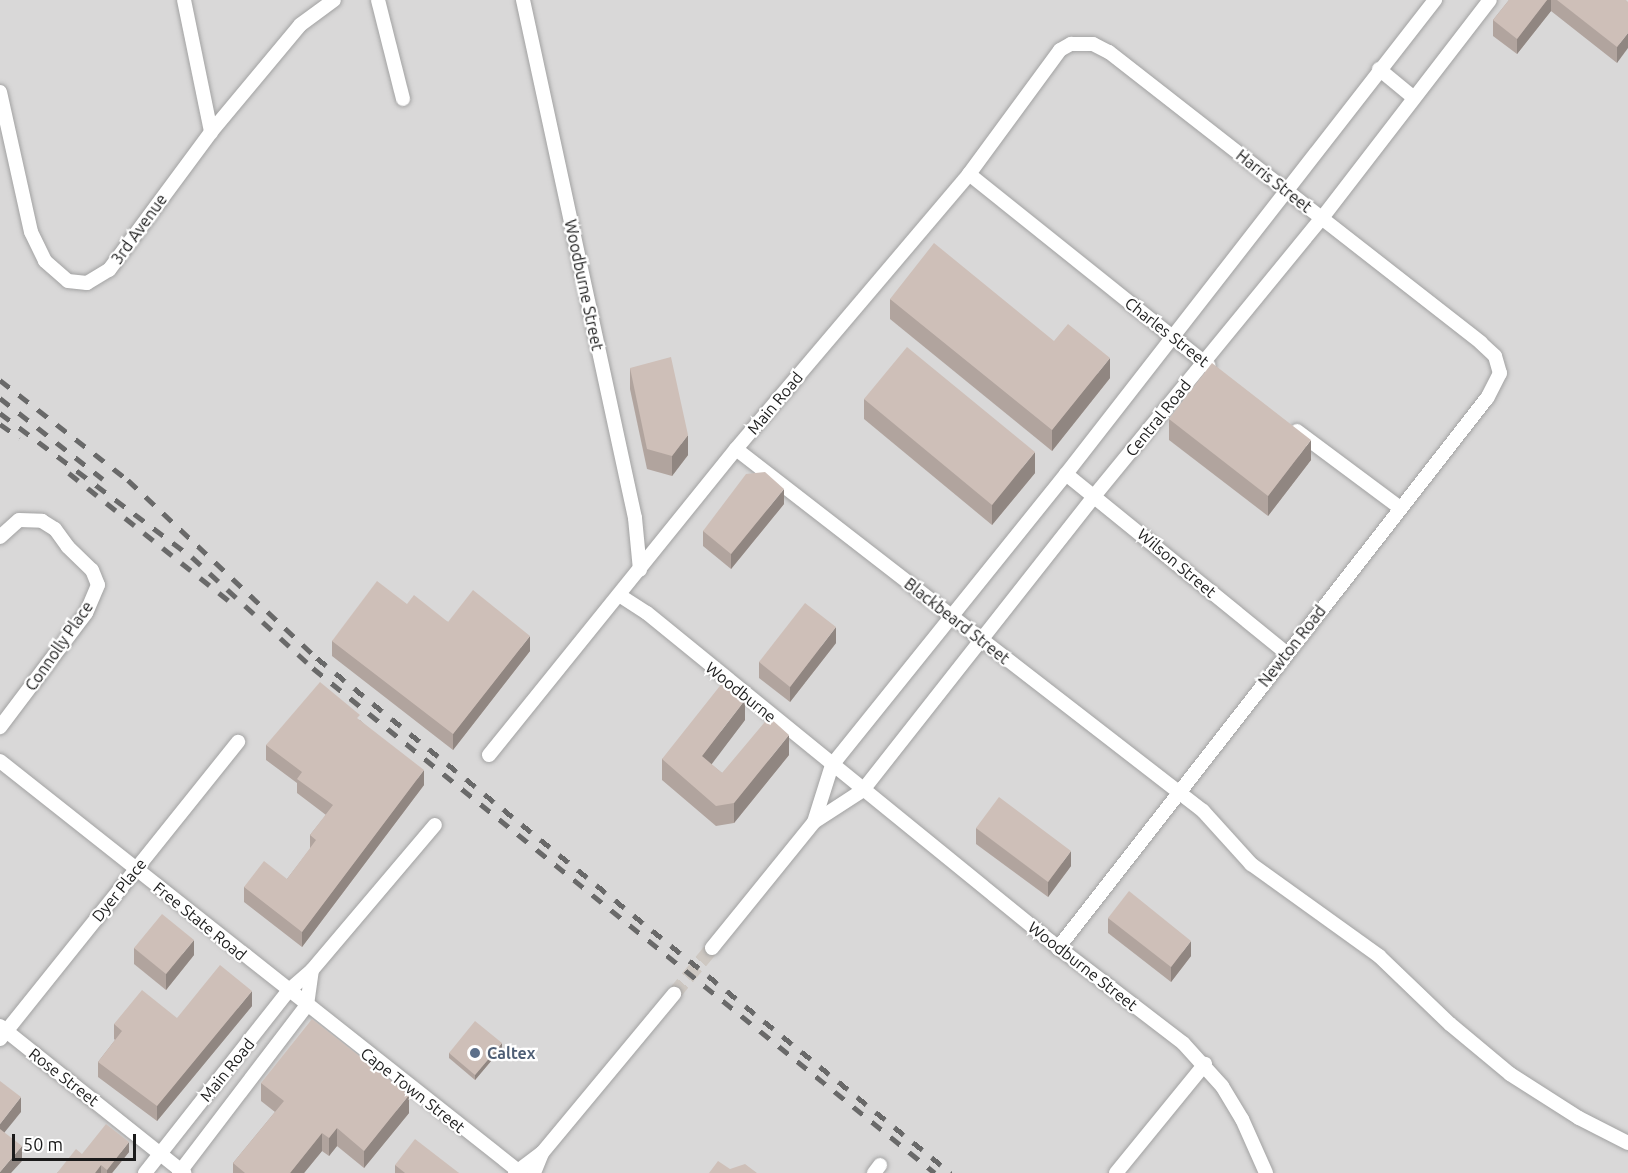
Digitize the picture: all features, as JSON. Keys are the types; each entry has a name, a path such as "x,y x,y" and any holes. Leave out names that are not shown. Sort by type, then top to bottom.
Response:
{"street":[{"path":"184,0 211,132"},
{"name":"3rd Avenue","path":"0,92 31,232 45,261 68,281 87,283 109,270 211,132 300,25 334,0"},
{"path":"378,0 403,99"},
{"name":"Woodburne Street","path":"523,0 635,518 640,570"},
{"name":"Central Road","path":"814,822 832,765 1066,474 1284,190 1434,0"},
{"name":"Central Road","path":"712,948 814,822 862,790 1095,495 1322,218 1490,0"},
{"name":"Harris Street","path":"1060,50 1081,42 1109,52 1481,343"},
{"name":"Main Road","path":"489,755 736,450 969,174 1060,50"},
{"path":"1379,69 1414,98"},
{"name":"Charles Street","path":"969,174 1222,376"},
{"name":"Newton Road","path":"1058,948 1499,379 1499,365 1481,343"},
{"path":"1287,424 1399,507"},
{"name":"Blackbeard Street","path":"736,450 1177,794 1203,811 1251,864 1379,956 1450,1024 1510,1074 1579,1118 1628,1143"},
{"name":"Wilson Street","path":"1066,474 1095,495 1286,653"},
{"name":"Connolly Place","path":"0,537 19,520 42,521 56,529 68,547 92,570 98,585 86,613 0,727"},
{"name":"Woodburne","path":"619,595 647,613 862,790"},
{"name":"Dyer Place","path":"2,1032 238,742"},
{"name":"Free State Road","path":"0,760 307,1005"},
{"name":"Woodburne Street","path":"862,790 1205,1064 1242,1119 1266,1173"},
{"name":"Main Road","path":"145,1173 288,991 312,970 435,825"},
{"name":"Main Road","path":"181,1172 307,1005 312,970"},
{"path":"518,1172 542,1154 674,994"},
{"name":"Cape Town Street","path":"307,1005 518,1172"},
{"name":"Rose Street","path":"2,1032 161,1153 181,1172"},
{"path":"1116,1173 1205,1064"},
{"path":"534,1173 542,1154"}],"shaded area":[{"path":"0,0 1628,0 1628,1173 0,1173"}],"building":[{"path":"1509,0 1547,0 1517,39 1493,20"},
{"path":"1557,0 1626,0 1628,2 1628,33 1617,47"},
{"path":"934,243 1054,341 1068,324 1110,358 1052,430 890,299"},
{"path":"907,347 1035,452 992,505 864,399"},
{"path":"671,357 688,435 672,456 647,449 630,368"},
{"path":"1212,363 1311,440 1268,496 1169,419"},
{"path":"765,472 784,489 731,554 703,531 746,474"},
{"path":"377,581 407,604 414,595 448,622 473,590 530,636 453,734 332,641"},
{"path":"805,603 836,627 790,687 759,662"},
{"path":"320,682 360,715 357,718 424,770 302,932 244,887 264,861 287,879 316,840 310,835 333,805 297,779 302,772 266,745"},
{"path":"723,682 745,700 702,756 722,773 769,717 789,735 734,803 716,806 662,759"},
{"path":"999,797 1071,851 1048,882 976,828"},
{"path":"1129,891 1191,941 1171,967 1108,918"},
{"path":"162,914 194,940 166,974 134,948"},
{"path":"220,965 252,991 157,1106 98,1062 122,1031 114,1024 142,990 177,1018"},
{"path":"312,1019 409,1095 364,1151 337,1128 329,1138 322,1133 290,1173 245,1173 233,1163 284,1101 261,1083"},
{"name":"Caltex","path":"475,1021 502,1043 475,1075 449,1053"},
{"path":"0,1081 21,1097 0,1124"},
{"path":"106,1124 129,1142 107,1170 101,1165 95,1173 57,1173 76,1149 82,1154"},
{"path":"0,1129 22,1146 0,1172"},
{"path":"415,1139 459,1173 405,1173 395,1165"},
{"path":"718,1161 730,1169 745,1164 757,1173 709,1173"}],"tunnel":[{"path":"674,994 712,948"}],"railway":[{"path":"0,380 128,480 317,658 951,1173"},
{"path":"0,398 103,479"},
{"path":"0,413 192,557 313,668 935,1173"},
{"path":"0,424 20,438"},
{"path":"69,473 233,604"}],"place":[{"name":"Caltex","path":"475,1053"}]}
